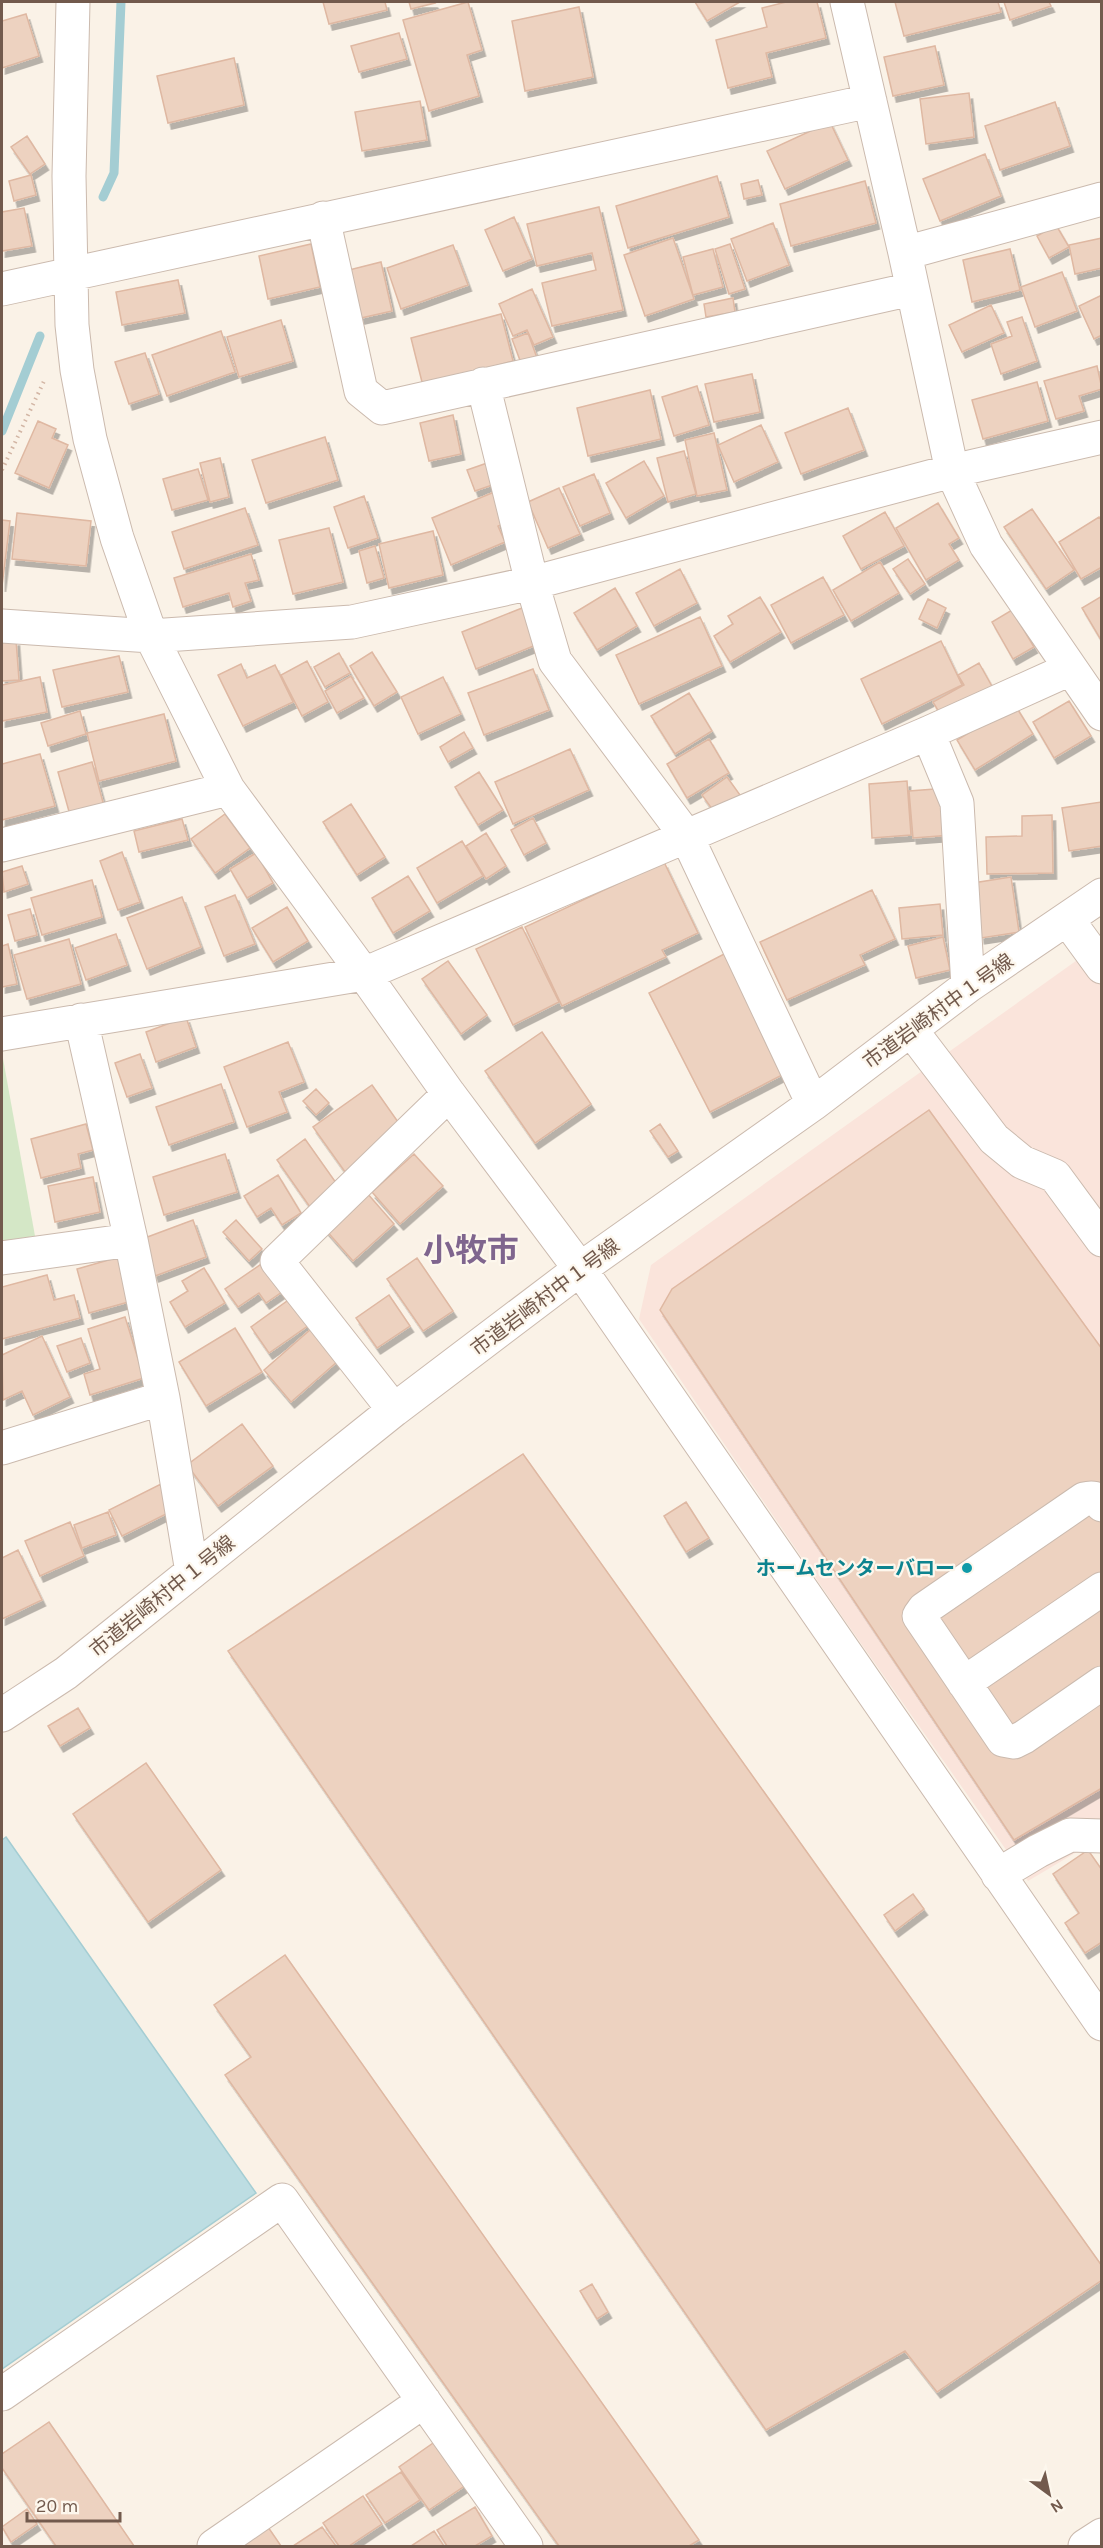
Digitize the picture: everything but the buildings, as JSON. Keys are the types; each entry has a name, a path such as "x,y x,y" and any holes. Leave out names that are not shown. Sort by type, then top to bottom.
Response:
{"street":[{"path":"73,2 69,176 72,325 90,439 117,538 151,636 228,789 449,1094 580,1269 1101,2024"},
{"path":"847,2 905,252 952,471 986,545 1101,714"},
{"path":"2,289 870,101"},
{"path":"905,252 1101,199"},
{"path":"323,218 361,391 382,408 912,289"},
{"path":"483,384 532,583 555,661 687,837 813,1104"},
{"path":"2,626 151,636 352,622 532,583 952,471 1101,437"},
{"path":"2,1034 364,974 928,733 1070,669"},
{"path":"928,733 957,803 968,986"},
{"path":"2,845 228,789"},
{"name":"市道岩崎村中１号線","path":"2,1715 66,1673 394,1410 580,1269 813,1104 968,986 1101,895"},
{"path":"1067,919 1101,967"},
{"path":"81,1020 131,1240 163,1398 192,1572"},
{"path":"911,1030 994,1139 1022,1162 1055,1176 1101,1240"},
{"path":"394,1410 277,1261 449,1094"},
{"path":"2,1258 131,1240"},
{"path":"2,1448 163,1398"},
{"path":"1101,1505 1098,1500 1091,1497 1084,1498 924,1609 919,1616 1004,1740 1014,1742 1024,1737 1101,1683"},
{"path":"964,1683 1101,1589"},
{"path":"998,1875 1070,1835 1101,1836"},
{"path":"2,2394 282,2200 526,2547"},
{"path":"214,2547 424,2401"},
{"path":"1085,2547 1101,2535"}],"path":[{"path":"2,470 47,377"}],"shaded area":[{"name":"ホームセンターバロー","path":"1101,943 1101,1855 1092,1843 1028,1881 841,1615 639,1319 651,1265"}],"green space":[{"path":"2,1053 35,1236 2,1241"}],"water":[{"path":"6,1837 256,2193 2,2369 2,1840"}],"waterway":[{"path":"103,197 114,173 121,2"},
{"path":"2,431 40,336"}],"place":[{"name":"ホームセンターバロー","path":"967,1568"}],"district":[{"name":"小牧市","path":"471,1250"}]}
